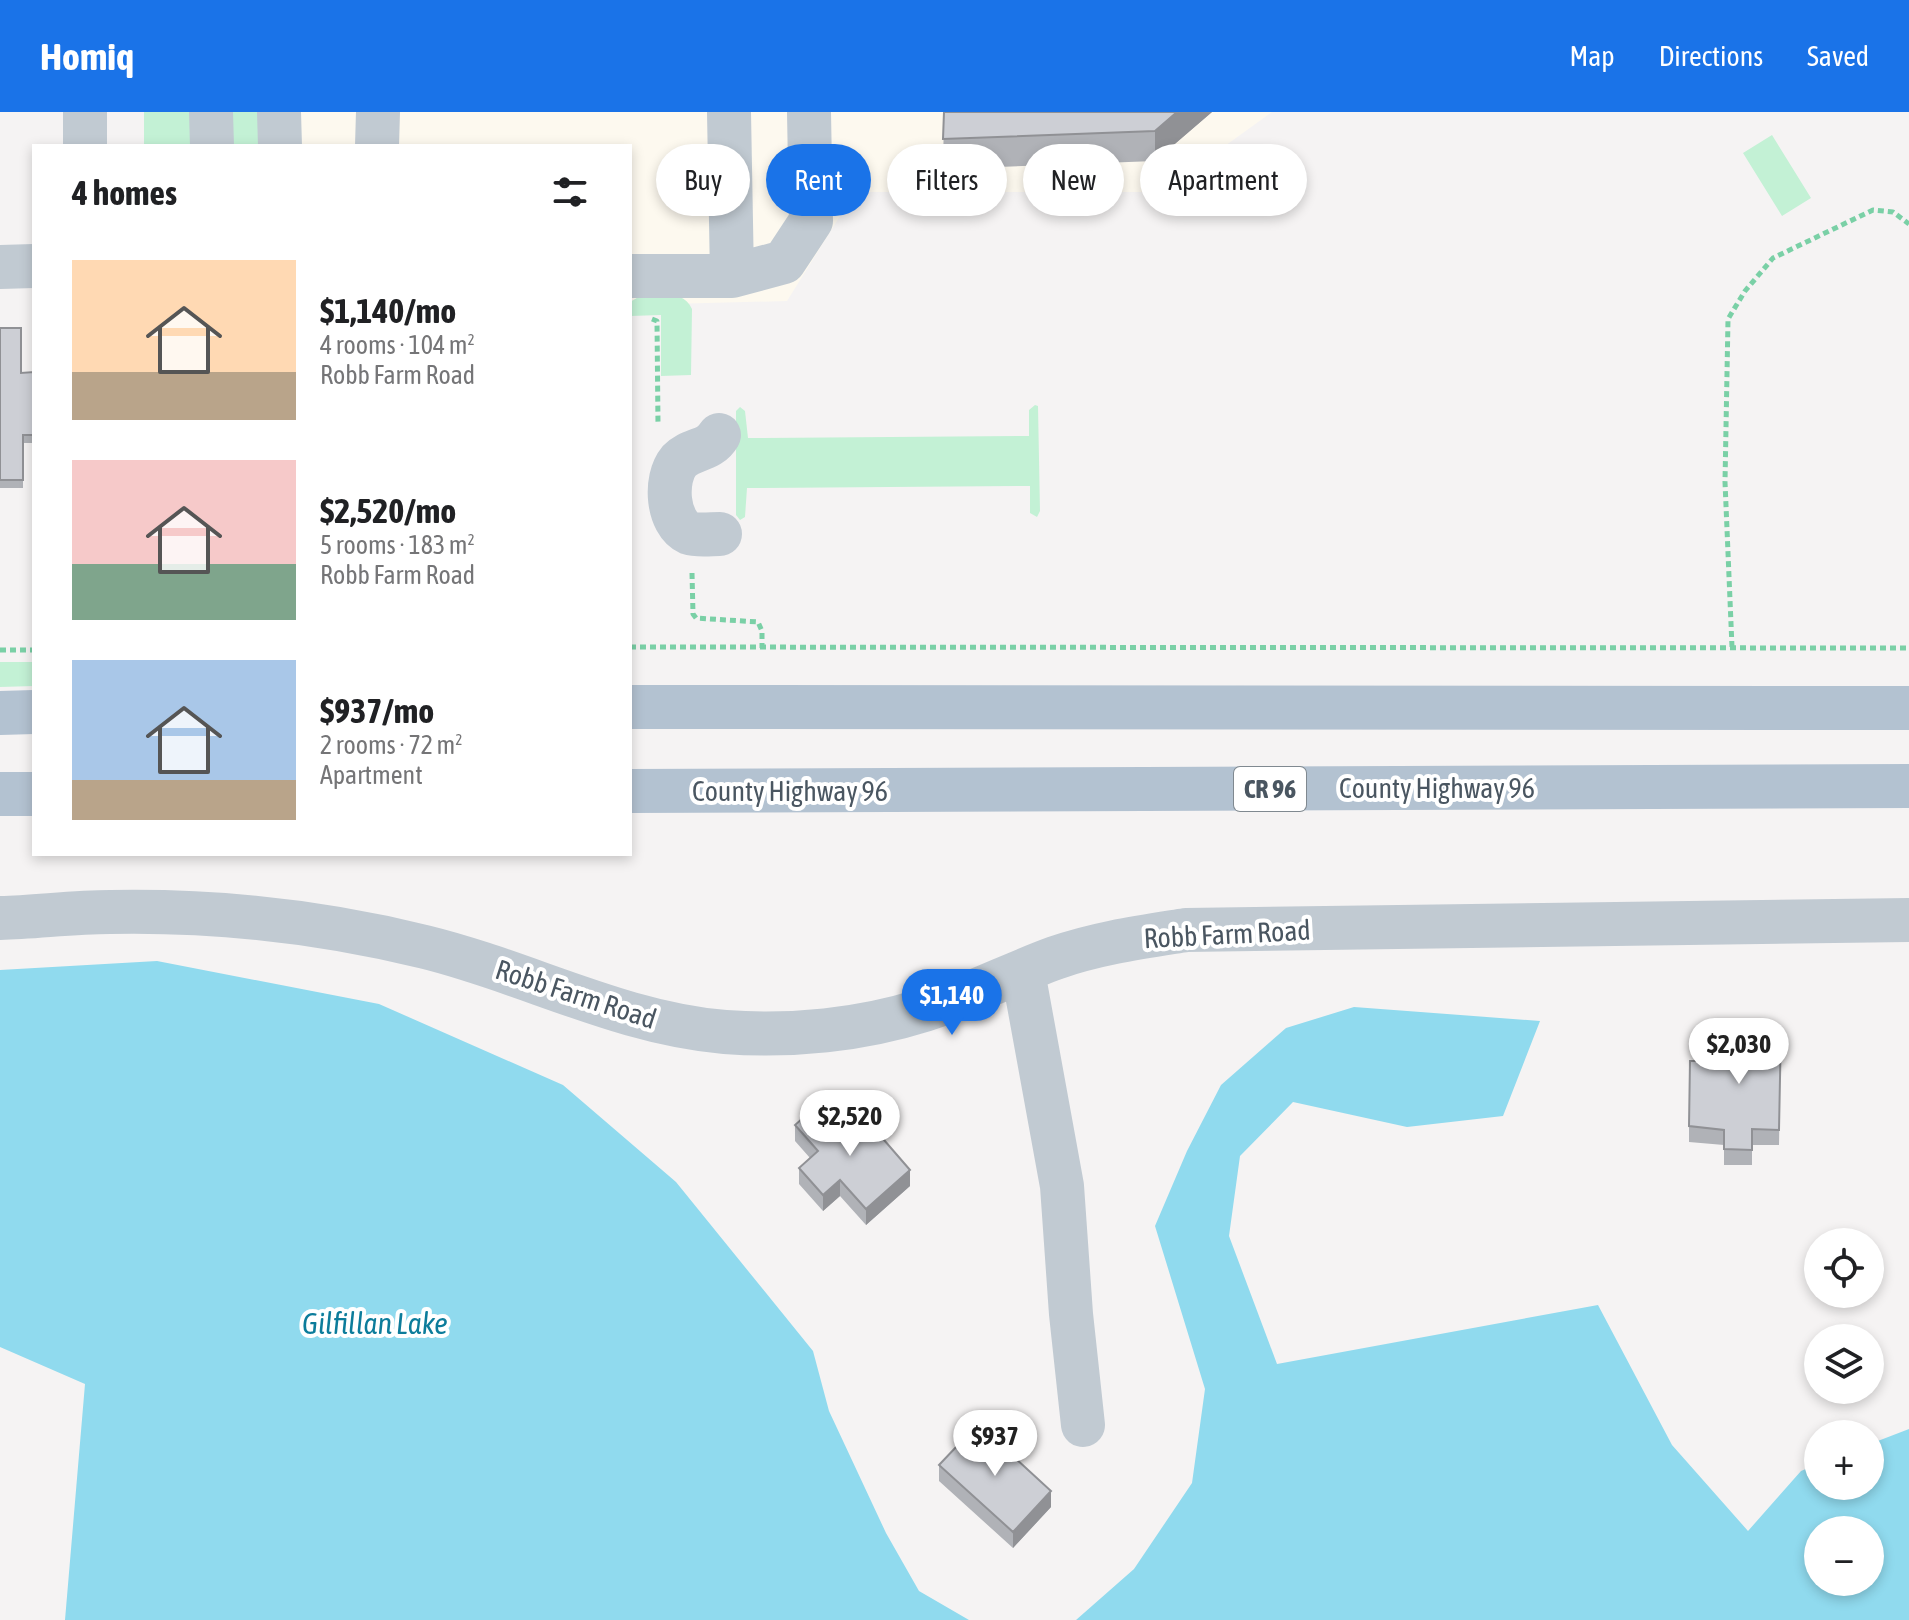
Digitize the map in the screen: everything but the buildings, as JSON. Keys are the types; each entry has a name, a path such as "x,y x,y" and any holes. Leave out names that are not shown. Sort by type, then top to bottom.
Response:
{"main road":[{"path":"632,707 1909,708"},
{"path":"0,713 32,712"},
{"name":"County Highway 96","path":"632,791 1909,786"},
{"path":"0,794 32,794"}],"street":[{"path":"85,112 85,144"},
{"path":"211,112 212,144"},
{"path":"279,112 280,144"},
{"path":"377,144 378,112"},
{"path":"729,112 732,276"},
{"path":"632,276 732,276 784,262 811,221 809,112"},
{"path":"0,267 32,266"},
{"path":"719,435 705,450 677,463 671,480 673,514 678,525 691,534 720,534"},
{"name":"Robb Farm Road","path":"0,918 110,912 216,915 322,926 426,947 649,1020 724,1032 791,1033 858,1026 923,1011 1055,958 1117,941 1186,930 1909,920"},
{"path":"1023,972 1062,1186 1083,1425"}],"path":[{"path":"1732,648 1725,482 1728,319 1745,291 1773,258 1873,210 1893,212 1909,224"},
{"path":"632,647 1909,648"},
{"path":"0,650 32,650"}],"shaded area":[{"path":"283,112 1272,112 1228,144 1140,144 1140,192 1124,192 1124,144 1023,144 1023,192 1007,192 1007,144 887,144 887,192 871,192 871,144 766,144 766,216 840,216 787,301 632,305 632,144 283,144"}],"green space":[{"path":"144,112 193,112 193,144 144,144"},
{"path":"228,112 259,112 259,144 228,144"},
{"path":"1772,135 1811,198 1782,216 1743,153"},
{"path":"664,294 683,298 688,303 692,309 691,375 661,376 661,315 632,316 632,301 642,295"},
{"path":"1038,406 1040,511 1037,517 1030,513 1030,486 747,488 745,517 740,520 736,515 736,411 740,407 745,411 748,438 1029,436 1029,410"},
{"path":"0,662 32,662 32,686 0,687"}],"water":[{"name":"Gilfillan Lake","path":"157,961 379,1004 563,1085 676,1182 813,1351 829,1411 886,1533 919,1591 969,1620 65,1620 85,1384 0,1347 0,970"},
{"path":"1354,1007 1540,1021 1503,1116 1407,1127 1293,1102 1240,1156 1229,1236 1277,1364 1598,1305 1672,1445 1748,1531 1804,1470 1804,1500 1884,1500 1884,1439 1909,1429 1909,1620 1076,1620 1134,1569 1192,1483 1205,1389 1155,1226 1187,1151 1221,1085 1286,1028"}]}
